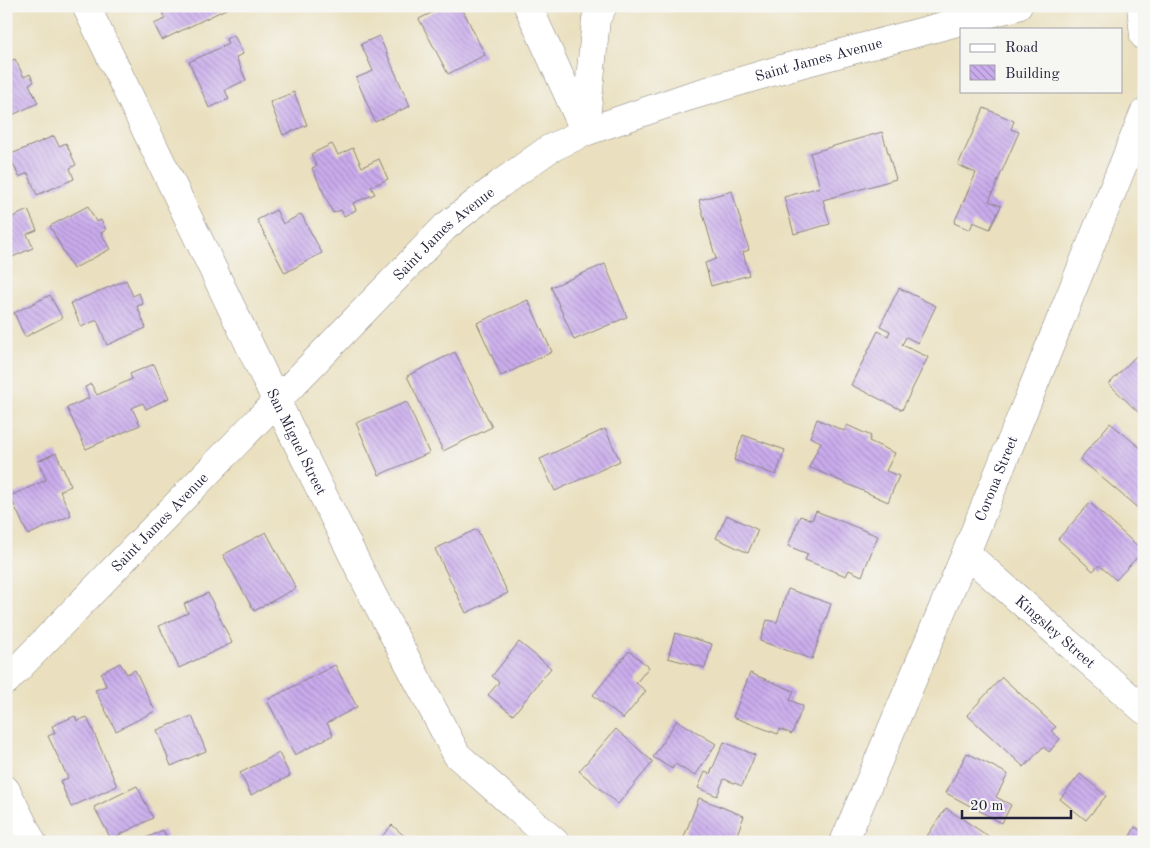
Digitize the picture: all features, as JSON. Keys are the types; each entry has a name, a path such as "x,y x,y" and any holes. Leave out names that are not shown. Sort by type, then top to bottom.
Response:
{"street":[{"name":"San Miguel Street","path":"86,6 371,592 457,755 555,842"},
{"path":"528,6 585,132"},
{"path":"585,132 596,19 603,6"},
{"name":"Saint James Avenue","path":"6,681 445,227 500,184 550,149 585,132 687,97 785,68 1018,6"},
{"path":"1141,6 1144,36"},
{"name":"Corona Street","path":"844,842 966,553 1144,113"},
{"name":"Kingsley Street","path":"966,553 1144,710"},
{"path":"6,790 32,842"}],"building":[{"path":"159,6 232,6 162,40 154,24 165,19"},
{"path":"445,6 461,6 485,55 448,74 419,19"},
{"path":"234,35 243,54 236,57 246,80 225,90 229,99 209,108 189,62 228,44 226,39"},
{"path":"379,36 410,106 375,122 356,78 373,71 361,44"},
{"path":"15,59 24,77 30,74 34,82 29,84 38,103 6,118 6,63"},
{"path":"294,92 307,125 283,135 270,102"},
{"path":"984,108 1014,121 1011,129 1019,132 989,201 1001,206 990,229 973,222 970,230 954,223 976,173 958,165"},
{"path":"882,132 896,179 823,200 830,224 794,234 784,197 820,187 810,153"},
{"path":"54,136 59,146 66,143 76,165 70,168 74,179 37,195 28,173 19,177 9,155"},
{"path":"332,144 338,155 353,148 362,167 379,159 388,179 371,187 375,194 353,203 356,210 344,216 341,210 333,213 312,168 317,166 311,154"},
{"path":"732,191 749,250 743,252 749,275 711,286 705,263 716,259 699,200"},
{"path":"88,206 96,222 101,220 106,230 101,233 110,249 73,269 50,226"},
{"path":"28,210 37,230 27,234 33,248 10,258 6,250 6,220"},
{"path":"276,210 283,224 301,214 322,253 285,273 257,220"},
{"path":"605,264 627,317 574,340 551,287"},
{"path":"126,280 133,296 139,293 143,304 137,306 146,328 107,345 97,320 81,327 71,303"},
{"path":"899,288 936,306 918,343 906,337 902,345 928,357 902,410 851,385 878,331 888,336 890,331 880,326"},
{"path":"50,295 62,318 25,337 14,313"},
{"path":"528,300 552,352 501,376 477,323"},
{"path":"455,352 492,427 443,451 407,376"},
{"path":"1138,354 1144,359 1144,418 1109,384"},
{"path":"154,364 169,398 146,409 143,403 132,408 140,425 86,449 67,408 89,398 85,387 91,384 97,395 132,379 130,374"},
{"path":"407,402 429,453 379,475 356,423"},
{"path":"817,419 844,431 847,425 871,436 869,441 895,453 886,471 899,476 888,502 809,467 821,442 810,437"},
{"path":"1110,423 1144,451 1144,506 1140,510 1080,459"},
{"path":"605,429 620,461 555,491 540,459"},
{"path":"743,435 785,450 776,475 734,460"},
{"path":"56,453 71,486 60,491 71,515 28,535 10,496 46,480 38,461"},
{"path":"1090,503 1143,551 1116,580 1099,565 1093,571 1058,539"},
{"path":"816,511 878,536 862,576 849,570 846,576 805,560 808,554 788,546 800,516 812,520"},
{"path":"727,515 758,530 748,553 716,538"},
{"path":"477,529 508,593 466,613 435,549"},
{"path":"266,532 296,588 254,611 223,555"},
{"path":"788,589 831,604 812,659 760,641 767,620 777,622"},
{"path":"208,593 232,643 179,668 159,626 188,613 184,604"},
{"path":"675,633 712,644 705,668 668,658"},
{"path":"519,642 551,668 513,715 488,695 499,682 492,676"},
{"path":"629,651 649,667 636,683 646,691 623,719 593,695"},
{"path":"120,663 127,674 135,670 155,711 116,731 95,690 106,686 101,673"},
{"path":"335,665 357,707 327,723 333,735 295,755 267,700"},
{"path":"750,673 794,691 790,700 803,706 792,734 780,729 778,734 733,717"},
{"path":"1002,677 1056,727 1051,731 1060,739 1049,752 1043,747 1024,767 967,715"},
{"path":"75,716 77,721 87,717 117,786 71,807 60,781 68,778 48,736 55,733 52,726"},
{"path":"192,716 206,751 171,766 157,730"},
{"path":"677,720 716,744 695,776 675,764 672,769 653,757"},
{"path":"616,729 653,762 618,804 579,771"},
{"path":"724,742 755,755 742,786 724,779 717,796 698,788 705,772 710,774"},
{"path":"279,753 290,776 251,795 240,773"},
{"path":"967,753 1008,774 996,797 1011,805 1002,823 946,793"},
{"path":"1080,774 1106,796 1086,820 1060,799"},
{"path":"137,786 153,818 111,839 94,807"},
{"path":"699,798 744,816 734,842 682,842"},
{"path":"946,808 997,842 923,842"},
{"path":"392,825 411,842 377,842"},
{"path":"1135,827 1144,832 1144,842 1127,842"},
{"path":"163,830 169,842 138,842"}]}
